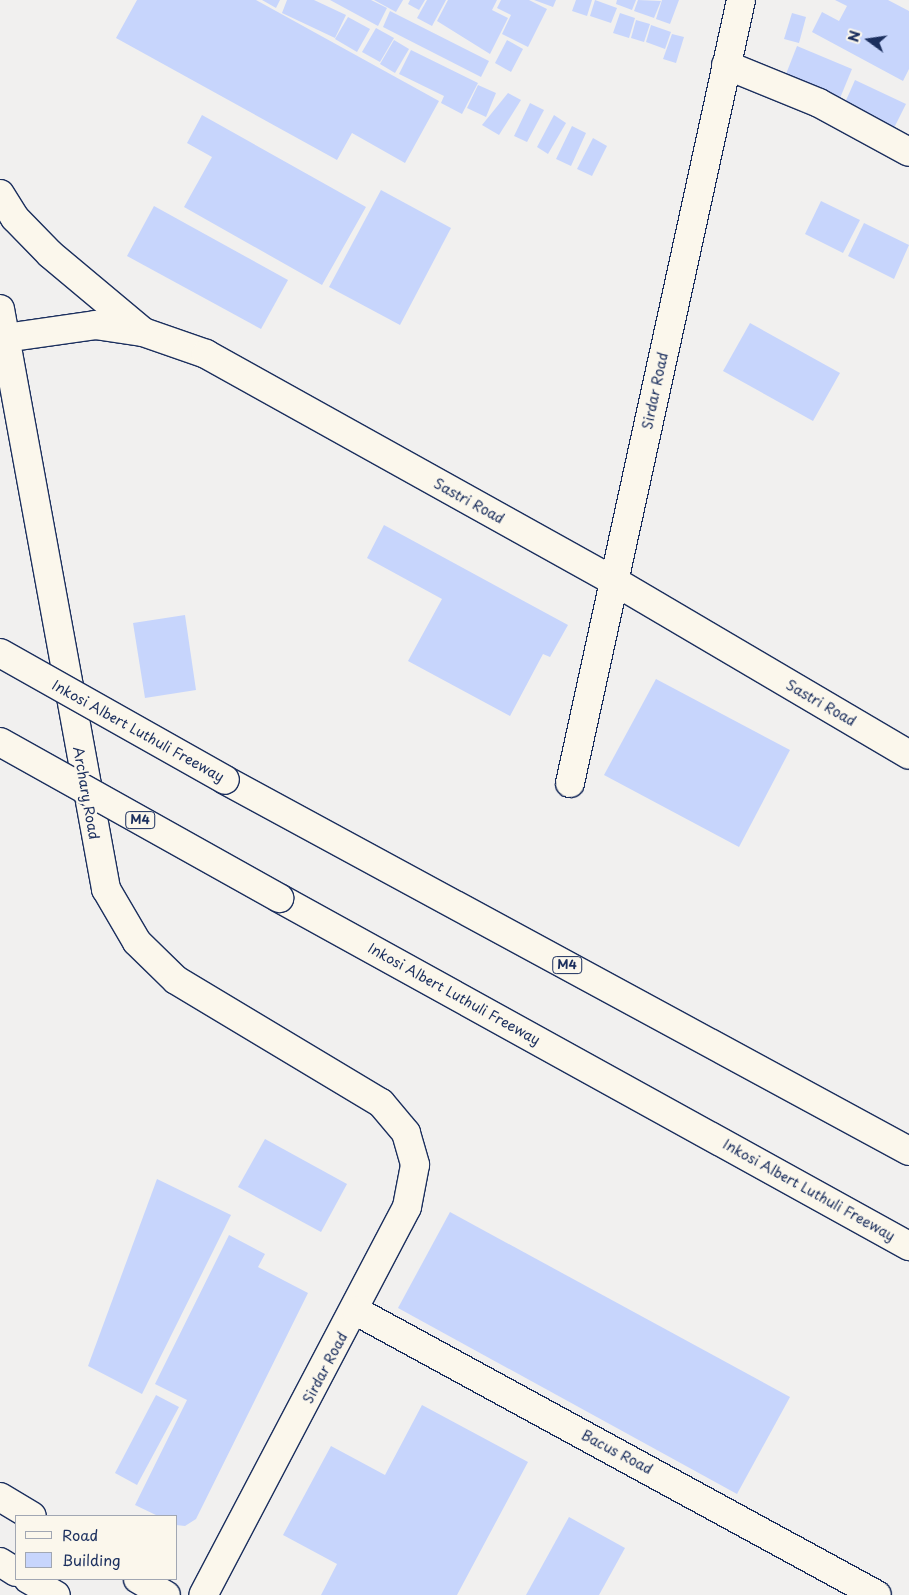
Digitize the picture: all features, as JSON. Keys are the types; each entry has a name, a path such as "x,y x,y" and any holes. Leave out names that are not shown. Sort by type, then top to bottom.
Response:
{"main road":[{"name":"Sirdar Road","path":"570,783 740,0"},
{"path":"726,65 818,104 909,152"},
{"path":"0,194 15,218 50,254 143,332"},
{"name":"Archary Road","path":"0,309 106,889 137,942 176,980 346,1079 381,1103 406,1133"},
{"name":"Sastri Road","path":"5,338 96,325 143,332 206,354 614,581 909,755"},
{"name":"Inkosi Albert Luthuli Freeway","path":"0,653 226,780 909,1151"},
{"name":"Inkosi Albert Luthuli Freeway","path":"0,742 909,1246"},
{"name":"Sirdar Road","path":"203,1595 356,1311 407,1207 415,1164 406,1133"},
{"name":"Bacus Road","path":"356,1311 877,1595"},
{"path":"0,1497 30,1515"},
{"path":"0,1562 15,1571"},
{"path":"30,1580 56,1595"},
{"path":"140,1580 166,1595"}],"building":[{"path":"137,0 256,0 439,101 405,163 352,133 337,160 116,38"},
{"path":"262,0 280,0 276,8"},
{"path":"287,0 314,0 346,15 335,38 282,13"},
{"path":"330,0 371,0 387,8 378,26"},
{"path":"374,0 403,0 396,12"},
{"path":"410,0 425,0 419,10 408,4"},
{"path":"427,0 446,0 432,26 417,18"},
{"path":"448,0 497,0 492,10 508,18 490,54 437,21"},
{"path":"501,0 529,0 547,9 528,47 502,34 511,15 497,8"},
{"path":"534,0 556,0 553,7"},
{"path":"576,0 592,0 587,16 572,11"},
{"path":"595,0 617,8 611,23 590,16"},
{"path":"617,0 636,0 632,10 616,4"},
{"path":"638,0 661,1 654,18 634,11"},
{"path":"662,0 679,0 670,24 656,19"},
{"path":"835,0 888,0 909,11 909,69 903,81 812,32 822,12 839,21 847,6"},
{"path":"390,11 489,61 481,77 383,27"},
{"path":"620,13 635,18 629,38 613,33"},
{"path":"792,13 806,17 799,43 784,39"},
{"path":"348,17 370,29 357,52 335,39"},
{"path":"636,20 650,24 644,42 631,38"},
{"path":"651,25 671,32 665,49 646,42"},
{"path":"376,28 394,38 380,62 362,52"},
{"path":"672,34 684,37 676,63 663,59"},
{"path":"394,40 409,49 395,73 380,64"},
{"path":"507,40 523,49 511,72 495,63"},
{"path":"797,46 852,69 831,120 777,97"},
{"path":"411,50 478,83 462,114 441,103 444,96 399,74"},
{"path":"855,80 906,104 893,130 844,105"},
{"path":"478,85 496,93 486,117 467,108"},
{"path":"508,93 521,100 499,135 482,125"},
{"path":"530,103 544,110 527,142 514,136"},
{"path":"202,115 366,207 322,285 184,207 212,157 187,143"},
{"path":"554,115 566,123 548,154 537,147"},
{"path":"572,126 586,133 571,166 556,159"},
{"path":"593,138 607,146 592,176 577,169"},
{"path":"381,190 451,228 400,325 329,287"},
{"path":"821,201 860,220 843,253 805,234"},
{"path":"154,206 288,280 261,329 127,256"},
{"path":"864,223 909,245 894,279 848,256"},
{"path":"750,323 840,373 813,421 723,371"},
{"path":"384,525 568,625 550,657 543,654 510,716 408,661 442,599 367,558"},
{"path":"185,615 196,690 145,698 133,623"},
{"path":"656,679 790,750 739,847 604,775"},
{"path":"265,1139 347,1184 321,1232 238,1187"},
{"path":"157,1179 231,1215 142,1394 88,1366"},
{"path":"450,1212 790,1397 737,1494 398,1308"},
{"path":"229,1235 265,1254 258,1267 308,1293 196,1519 185,1526 178,1525 178,1515 156,1515 135,1505 187,1400 155,1384"},
{"path":"156,1395 179,1407 137,1485 115,1473"},
{"path":"422,1405 528,1462 457,1595 321,1595 337,1564 283,1535 331,1446 385,1475"},
{"path":"569,1517 625,1548 599,1595 526,1595"}]}
